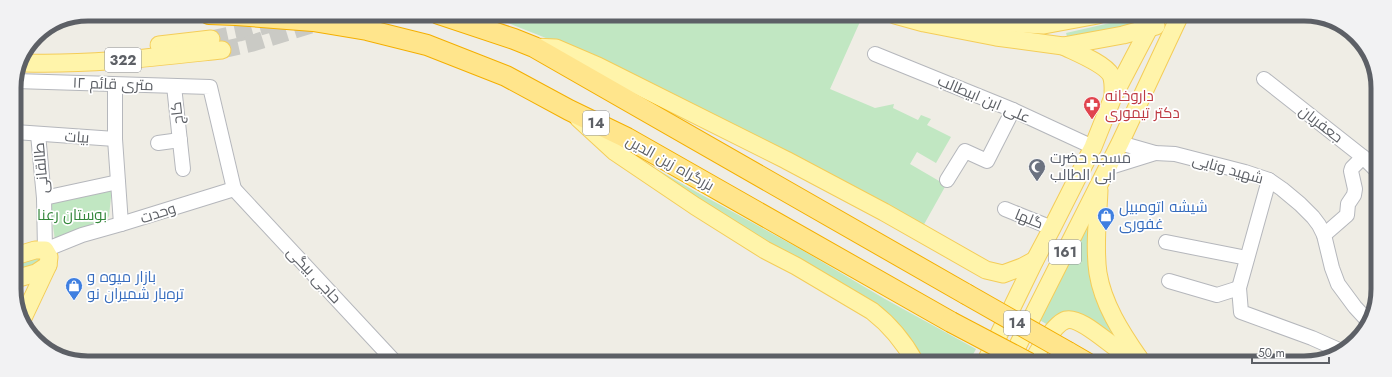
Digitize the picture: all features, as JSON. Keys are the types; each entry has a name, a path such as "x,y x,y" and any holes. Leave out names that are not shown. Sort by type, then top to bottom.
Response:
{"highway":[{"name":"بزرگراه زین الدین","path":"313,21 367,30 427,45 506,76 569,110 627,138 951,322 1015,356"},
{"name":"14","path":"461,21 514,38 534,47 1075,356"}],"main road":[{"path":"917,21 996,37 1063,46 1088,58 1106,69 1111,75 1113,97"},
{"path":"995,21 1044,25 1064,21"},
{"name":"161","path":"1012,356 1100,184 1181,21"},
{"path":"1063,46 1123,35 1154,22"},
{"name":"161","path":"988,356 1093,147 1113,97 1154,22"},
{"name":"322","path":"26,63 48,64 116,61 216,44 113,51 51,54 31,53"},
{"path":"534,47 556,48 598,66 786,160 884,212 986,270 1003,274 1022,267 1035,260"},
{"path":"23,71 56,70 96,62"},
{"path":"569,110 616,152 657,180 765,250 796,266 872,311 884,320 898,336 912,356"},
{"path":"1100,184 1097,233 1098,275 1107,305 1123,335 1140,356"},
{"path":"21,250 47,258"},
{"path":"21,277 36,273 47,258"},
{"path":"25,312 47,258"},
{"path":"1003,274 1012,284 1026,306 1030,321"},
{"path":"1035,356 1039,348 1060,323 1067,319 1075,320 1088,327 1124,353 1132,356"}],"street":[{"name":"علی ابن ابیطالب","path":"875,54 1013,110 1093,147"},
{"name":"جعفریان","path":"1264,79 1363,157 1371,165"},
{"name":"۱۲ متری قائم","path":"21,81 210,87 234,189"},
{"name":"کاج","path":"174,86 183,169"},
{"path":"115,90 115,140 121,224"},
{"path":"947,180 965,151 987,161 1013,110"},
{"name":"بیات","path":"21,133 115,140"},
{"name":"طالقانی","path":"38,134 44,198 47,258"},
{"name":"کاج","path":"158,143 180,140"},
{"name":"شهید ونایی","path":"1120,143 1155,153 1182,156 1245,172 1269,180 1294,199 1313,217 1324,236 1332,268 1338,284 1364,317"},
{"name":"شهید ونایی","path":"1107,168 1155,153"},
{"path":"1324,236 1347,215 1348,204 1354,195 1355,189 1351,171 1363,157"},
{"path":"1269,180 1239,288 1241,312 1312,338 1335,348"},
{"path":"44,198 118,182"},
{"name":"وحدت","path":"47,258 82,235 234,189"},
{"name":"حاجی بیگی","path":"234,189 389,356"},
{"name":"گلها","path":"1005,209 1052,228"},
{"path":"1166,242 1247,258"},
{"path":"1169,281 1217,295 1239,288"}],"green space":[{"path":"503,21 860,21 830,89 875,108 894,104 893,108 918,120 921,115 931,119 927,125 951,137 936,163 917,152 910,164 946,185 922,228 571,48"},
{"path":"1114,21 1137,21 1130,26 1067,36 1066,33"},
{"path":"618,147 976,349 972,356 913,356 812,271"},
{"name":"بوستان رعنا","path":"112,188 109,216 105,222 55,241 50,202"},
{"path":"1094,211 1094,290 1109,327 1121,345 1082,318 1048,325 1038,319"},
{"path":"34,254 43,261 21,273 21,257"}],"tunnel":[{"path":"211,39 281,21"},
{"path":"222,50 253,43 324,21"}],"place":[{"name":"داروخانه دکتر تیموری","path":"1092,120"},
{"name":"مسجد حضرت ابی الطالب","path":"1037,182"},
{"name":"شیشه اتومبیل غفوری","path":"1106,231"},
{"name":"بازار میوه و تره‌بار شمیران نو","path":"74,301"}]}
